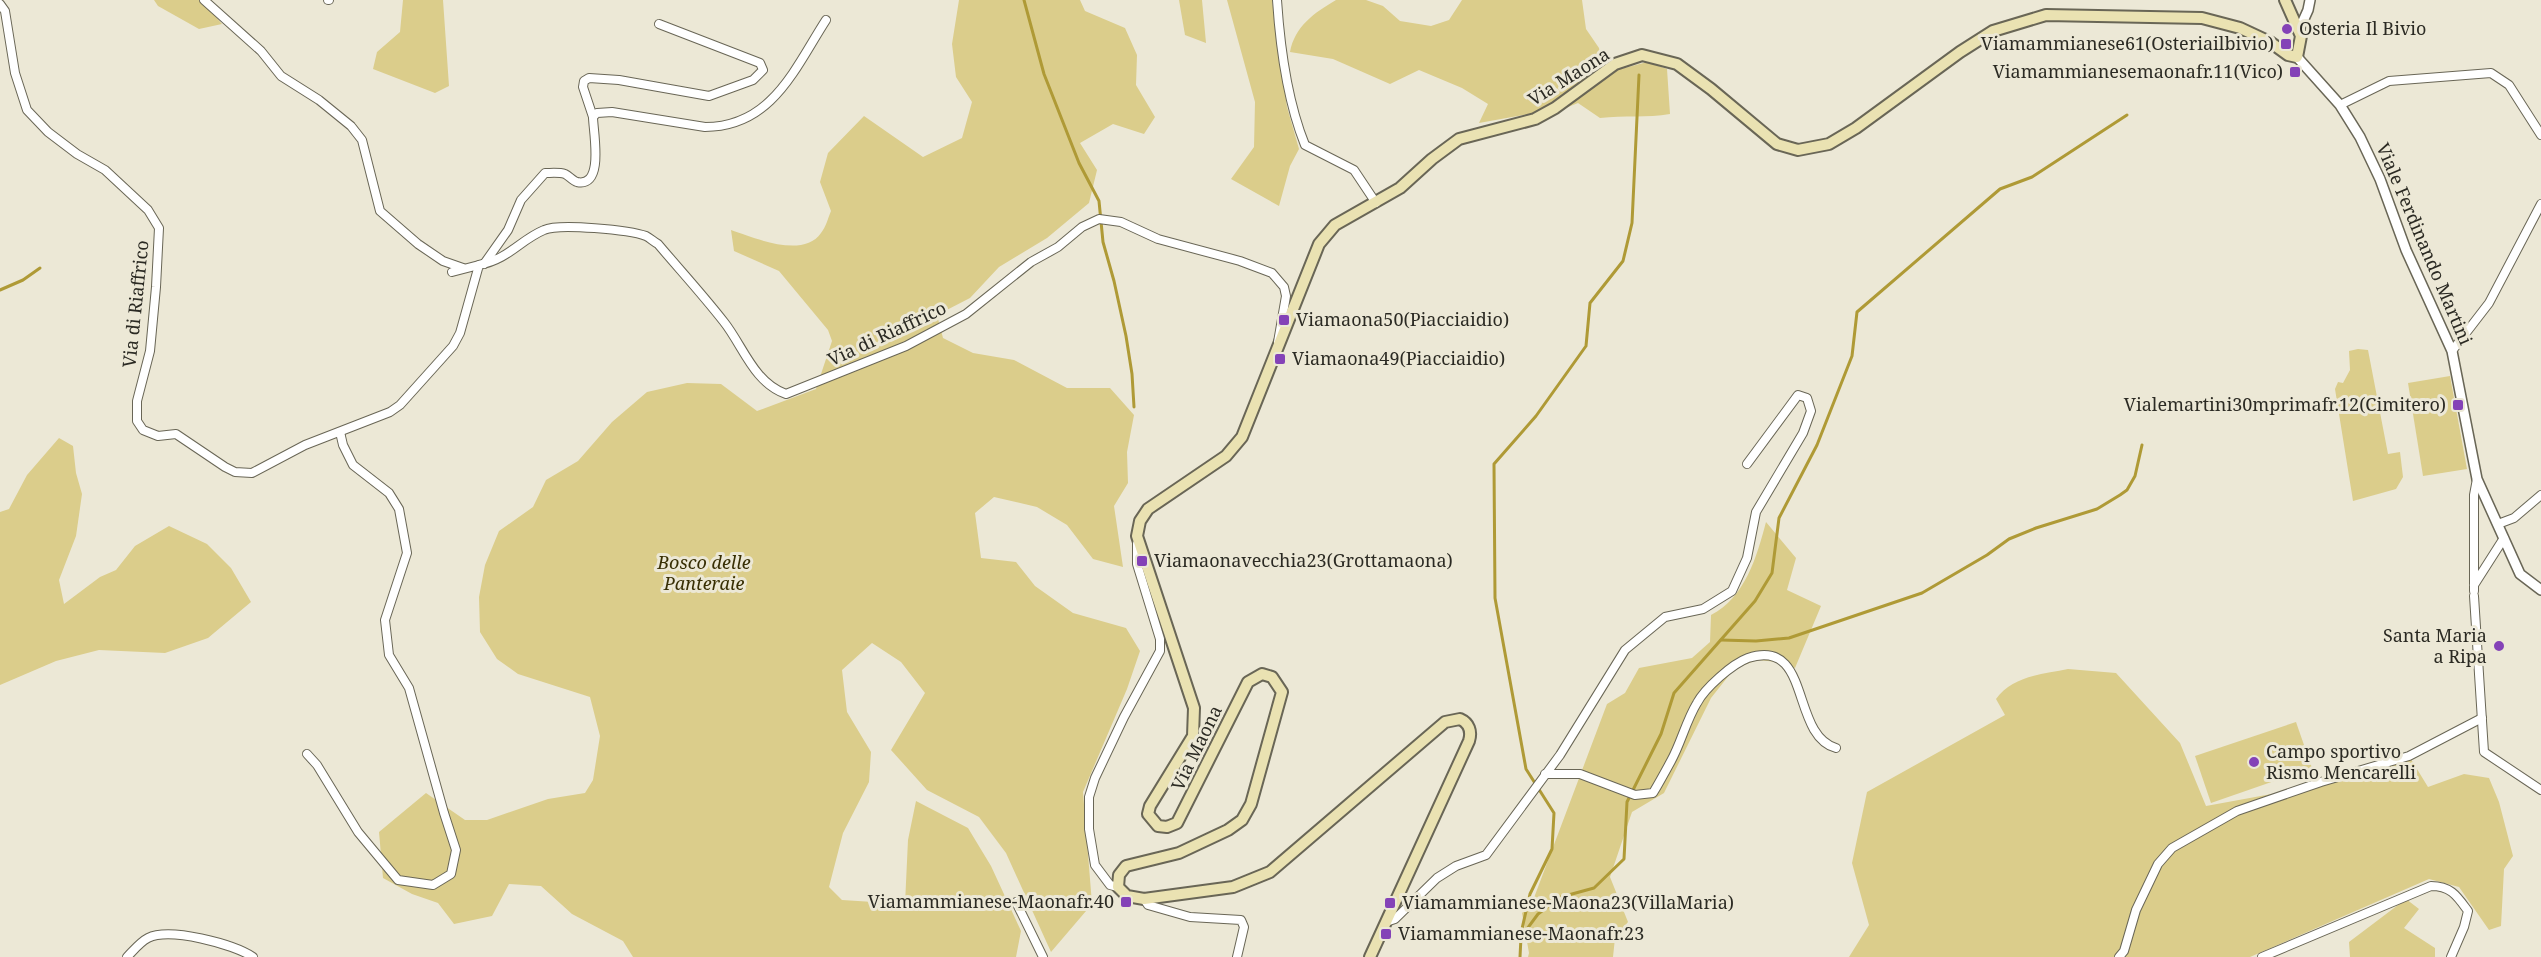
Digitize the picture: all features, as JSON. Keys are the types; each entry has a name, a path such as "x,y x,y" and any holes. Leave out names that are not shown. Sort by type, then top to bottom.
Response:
{"main road":[{"path":"2285,0 2299,30 2301,43 2297,57"},
{"name":"Via Maona","path":"1144,899 1127,896 1118,887 1119,875 1126,866 1179,853 1228,830 1242,820 1251,804 1282,692 1272,677 1262,674 1248,682 1177,823 1167,827 1153,823 1148,814 1150,806 1193,736 1194,708 1137,536 1140,521 1148,509 1226,456 1242,437 1319,244 1325,234 1335,225 1400,188 1432,159 1459,139 1535,119 1555,108 1615,64 1642,55 1677,64 1712,89 1777,144 1798,150 1829,144 1856,128 1993,30 2034,17 2088,14 2202,18 2248,32 2270,42 2288,55 2297,57"},
{"path":"1144,899 1233,887 1270,872 1445,722 1460,719 1468,726 1471,734 1469,741 1370,957"}],"street":[{"path":"204,0 261,51 282,76 319,100 351,126 362,140 380,211 426,250 450,265 463,268"},
{"path":"1277,0 1285,65 1298,128 1305,145 1354,170 1376,203"},
{"path":"2299,30 2310,0"},
{"name":"Via di Riaffrico","path":"0,4 6,11 15,73 27,110 48,132 105,170 148,210 159,228 150,351 137,401 137,421 143,430 158,436 176,434 225,467 245,474 265,468 305,446 390,412 400,405 447,354 460,333 481,264 508,230 521,200 545,173 563,173 577,182 587,181 593,175 596,161 593,117"},
{"path":"659,24 760,63 763,70 753,80 709,96 619,80 589,78 584,81 583,87 593,117 597,113 612,112 712,127 747,118 774,100 826,20"},
{"name":"Viale Ferdinando Martini","path":"2297,57 2340,105 2360,137 2380,179 2406,250 2452,351 2477,478 2520,574 2541,590"},
{"path":"2340,105 2389,81 2491,73 2509,86 2541,135"},
{"path":"2452,351 2489,303 2541,204"},
{"name":"Via di Riaffrico","path":"481,264 515,250 544,230 560,226 647,237 658,244 700,292 726,325 758,374 770,385 786,394 906,346 966,314 1031,262 1058,247 1082,227 1099,219 1121,222 1158,239 1240,261 1272,273 1284,286 1286,296 1278,332 1278,344"},
{"path":"452,272 481,264"},
{"path":"1386,922 1395,919 1437,878 1456,866 1486,855 1545,774 1625,650 1665,617 1703,609 1732,591 1747,558 1756,512 1803,433 1811,411 1807,398 1798,395 1747,464"},
{"path":"307,754 317,765 358,832 398,880 433,885 451,874 456,849 410,688 389,655 385,620 407,554 399,509 389,493 353,465 343,445 340,432"},
{"path":"2477,478 2474,495 2474,591 2484,752 2541,790"},
{"path":"2498,524 2514,518 2541,495"},
{"name":"Via Maona","path":"1118,887 1110,885 1095,865 1089,829 1089,797 1095,778 1160,651 1160,639 1137,564 1137,536"},
{"path":"2474,591 2504,538"},
{"path":"1545,774 1580,774 1635,795 1653,793 1671,761 1697,702 1722,675 1747,658 1768,655 1780,658 1791,669 1811,725 1829,746 1836,748"},
{"path":"2119,957 2124,951 2136,910 2158,864 2172,848 2237,811 2321,782 2409,756 2482,718"},
{"path":"2262,957 2431,886 2443,886 2456,893 2468,911 2451,957"},
{"path":"1144,899 1148,905 1190,917 1241,920 1244,927 1237,957"},
{"path":"1016,902 1043,957"},
{"path":"127,957 146,940 158,936 178,936 216,942 253,957"}],"green space":[{"path":"154,0 201,0 222,24 199,29 158,6"},
{"path":"403,0 443,0 449,86 435,93 373,69 377,52 400,32"},
{"name":"Bosco delle Panteraie","path":"959,0 1080,0 1085,11 1125,28 1137,55 1136,85 1155,117 1144,134 1113,124 1080,143 1097,170 1089,203 1047,238 999,267 970,298 937,315 943,338 973,353 1014,360 1067,388 1110,388 1134,415 1127,452 1128,483 1114,506 1123,567 1093,559 1067,525 1037,507 994,497 975,513 981,558 1016,562 1035,586 1073,613 1126,628 1140,651 1127,689 1083,792 1092,904 1051,952 1006,853 979,817 927,790 891,750 925,693 901,662 872,643 842,670 847,712 871,752 869,782 843,833 829,887 842,900 905,904 908,840 916,801 968,828 991,866 1021,931 1016,957 633,957 623,941 572,914 541,886 509,884 492,916 454,924 438,903 412,894 383,878 379,832 426,793 465,820 487,820 548,799 585,793 593,780 600,736 590,697 518,674 497,659 480,632 479,597 485,565 499,531 533,507 546,480 578,461 612,422 647,392 687,383 721,384 757,411 816,389 832,341 828,330 779,271 734,251 731,230 765,241 791,246 813,241 823,231 831,211 820,182 828,153 864,116 923,157 962,138 972,102 956,77 952,44"},
{"path":"1179,0 1202,0 1206,43 1185,35"},
{"path":"1227,0 1272,0 1287,107 1299,149 1290,166 1279,206 1231,179 1254,147 1255,102"},
{"path":"1336,0 1366,0 1383,6 1400,21 1431,26 1449,20 1462,0 1582,0 1586,29 1599,48 1602,63 1621,69 1647,62 1667,69 1670,114 1600,118 1578,103 1568,107 1479,123 1488,104 1462,88 1419,70 1390,84 1333,59 1290,52 1296,35 1307,21"},
{"path":"2368,350 2388,454 2400,452 2403,477 2396,489 2353,501 2335,389 2338,382 2343,383 2350,370 2349,351"},
{"path":"2450,376 2467,469 2423,476 2408,383"},
{"path":"59,438 73,446 76,473 82,494 76,536 59,580 64,604 100,577 116,570 135,546 169,526 207,544 231,568 251,602 208,638 165,653 99,650 56,661 0,685 0,512 9,509 27,475"},
{"path":"1766,522 1796,558 1787,590 1821,606 1795,668 1778,662 1757,660 1734,669 1711,698 1664,793 1632,812 1610,877 1628,922 1615,938 1613,957 1528,957 1522,913 1532,903 1607,704 1625,693 1639,668 1692,658 1710,642 1711,615 1723,608 1741,587 1754,562"},
{"path":"2068,669 2116,673 2180,743 2206,806 2304,788 2409,756 2428,787 2464,774 2489,778 2499,802 2513,856 2504,869 2501,926 2489,930 2459,887 2429,879 2250,957 1849,957 1869,925 1852,863 1867,792 2005,715 1996,699 2010,685 2029,677"},
{"name":"Campo sportivo Rismo Mencarelli","path":"2296,722 2312,768 2211,803 2195,756"},
{"path":"2406,899 2419,909 2404,928 2435,948 2435,957 2350,957 2349,942"}],"waterway":[{"path":"1024,0 1044,74 1079,163 1099,201 1103,242 1126,336 1134,407"},
{"path":"1521,933 1530,894 1552,849 1554,813 1526,769 1495,598 1494,464 1536,416 1586,346 1590,303 1623,261 1632,223 1639,75"},
{"path":"1520,957 1521,937 1538,914 1561,897 1594,888 1624,859 1627,802 1661,734 1674,693 1755,601 1772,573 1779,518 1817,445 1852,356 1857,312 2000,189 2032,177 2127,115"},
{"path":"0,290 23,280 40,268"},
{"path":"1721,640 1756,641 1789,638 1922,593 1987,555 2009,539 2097,509 2120,495 2127,490 2135,476 2142,445"}],"place":[{"name":"Osteria Il Bivio","path":"2287,29"},
{"name":"Viamammianese61(Osteriailbivio)","path":"2286,44"},
{"name":"Viamammianesemaonafr.11(Vico)","path":"2295,72"},
{"name":"Viamaona50(Piacciaidio)","path":"1284,320"},
{"name":"Viamaona49(Piacciaidio)","path":"1280,359"},
{"name":"Vialemartini30mprimafr.12(Cimitero)","path":"2458,405"},
{"name":"Viamaonavecchia23(Grottamaona)","path":"1142,561"},
{"name":"Santa Maria a Ripa","path":"2499,646"},
{"name":"Campo sportivo Rismo Mencarelli","path":"2254,762"},
{"name":"Viamammianese-Maonafr.40","path":"1126,902"},
{"name":"Viamammianese-Maona23(VillaMaria)","path":"1390,903"},
{"name":"Viamammianese-Maonafr.23","path":"1386,934"}]}
